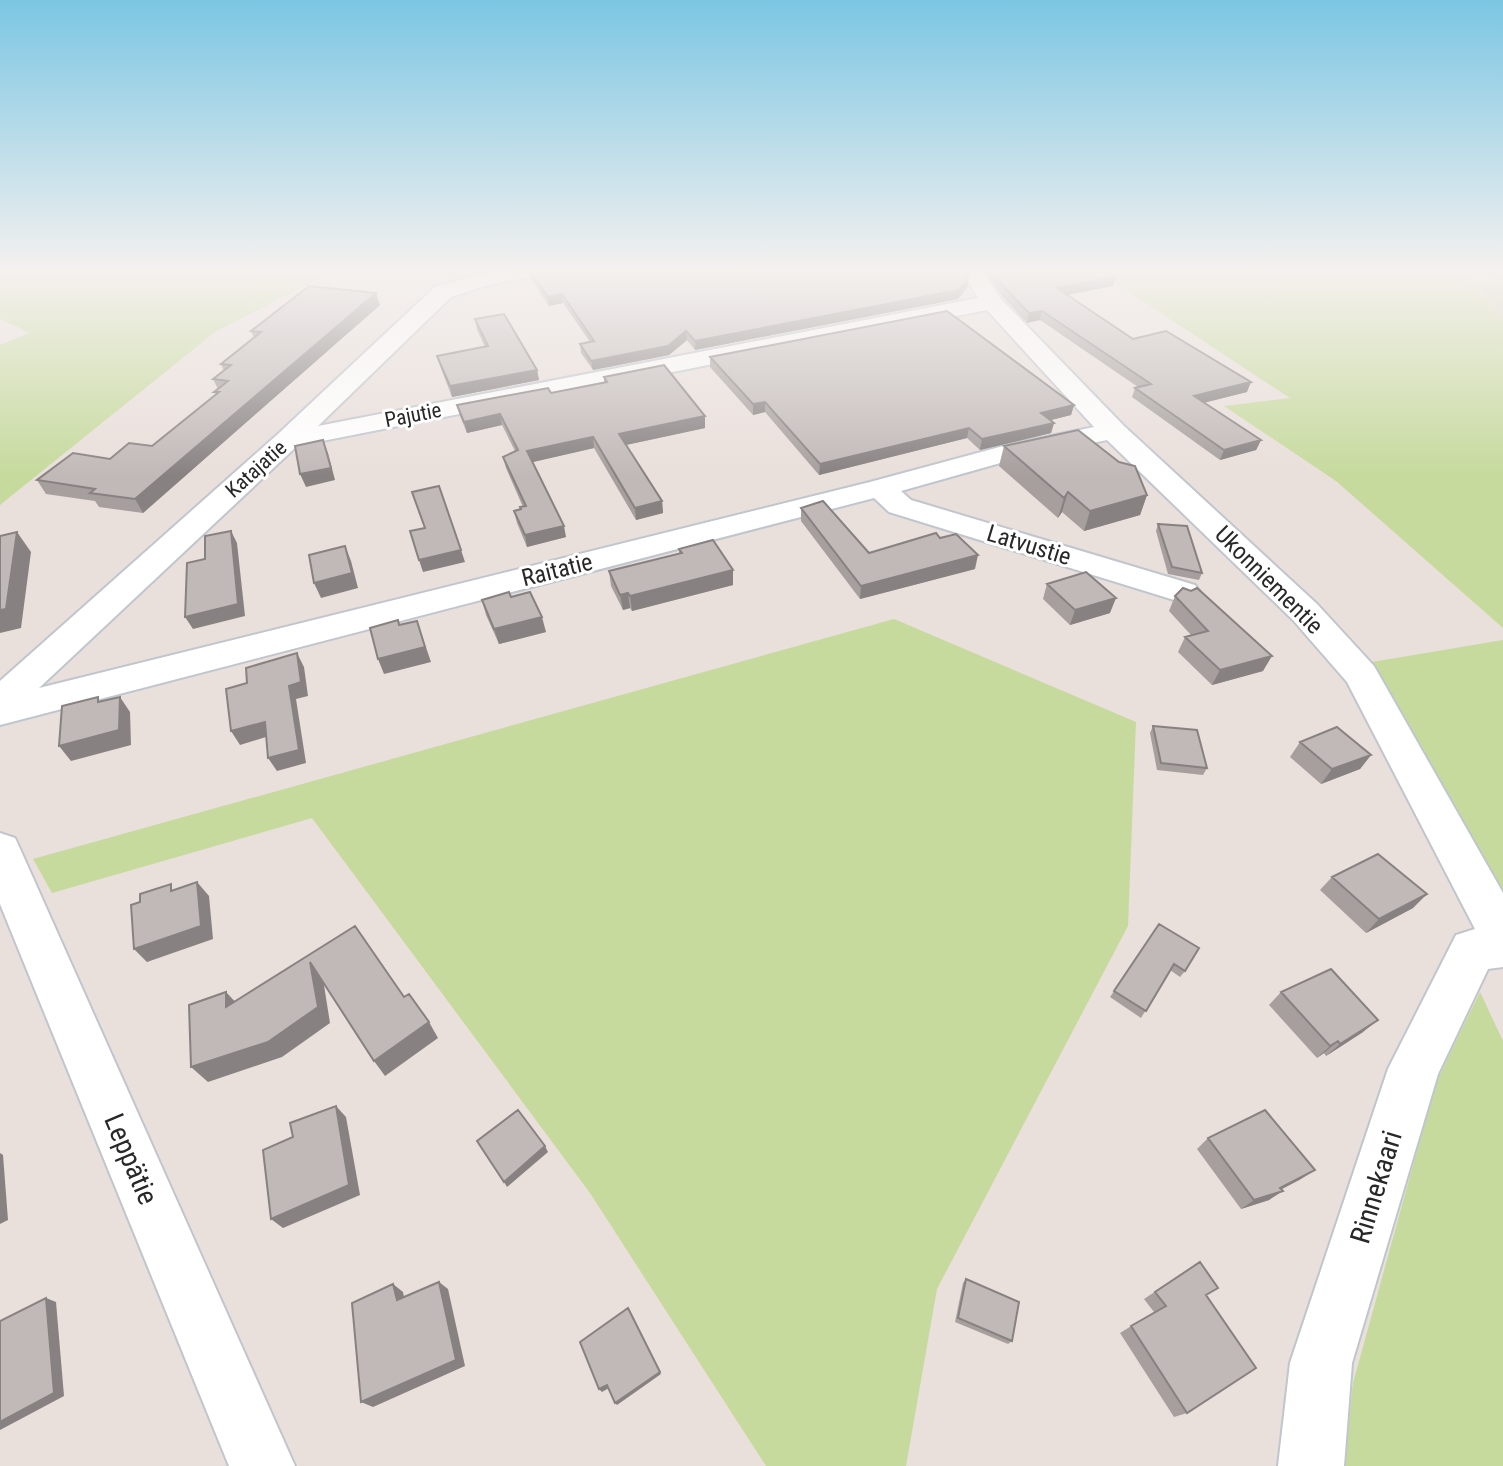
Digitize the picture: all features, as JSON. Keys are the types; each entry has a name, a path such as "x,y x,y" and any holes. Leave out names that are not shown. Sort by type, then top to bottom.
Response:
{"street":[{"name":"Katajatie","path":"0,702 288,440 393,339"},
{"name":"Pajutie","path":"288,440 801,339"},
{"name":"Ukonniementie","path":"1027,339 1113,432 1305,612 1360,675 1503,936"},
{"name":"Raitatie","path":"0,711 880,488 1007,453 1113,432"},
{"name":"Latvustie","path":"880,488 900,506 1183,592"},
{"name":"Leppätie","path":"0,851 251,1461"},
{"name":"Rinnekaari","path":"1311,1466 1321,1363 1414,1069 1473,950 1503,946"}],"green space":[{"path":"14,339 206,339 0,505 0,345"},
{"path":"1201,339 1503,339 1503,628 1336,481 1224,406 1290,398"},
{"path":"894,619 1136,722 1128,926 937,1289 906,1466 766,1466 590,1193 312,818 52,893 33,859"},
{"path":"1503,640 1503,896 1372,662"},
{"path":"1480,992 1503,1041 1503,1466 1344,1466 1353,1383 1436,1082"}],"building":[{"path":"252,339 322,339 135,499 90,493 95,489 37,480 73,453 110,459 129,443 152,446 219,392 214,392 228,381 213,379 231,365 221,364"},
{"path":"485,339 519,339 537,370 450,386 437,356 488,346"},
{"path":"676,339 668,346 591,361 580,344 594,341"},
{"path":"801,339 985,339 1074,405 1041,413 1054,423 982,439 969,428 820,464 765,402 753,404 710,357"},
{"path":"1084,339 1180,339 1251,382 1194,396 1261,440 1224,450 1135,388 1151,384"},
{"path":"664,365 705,416 619,434 662,501 635,508 593,437 527,451 564,526 525,535 514,511 526,506 503,457 518,450 500,414 464,422 457,405 548,388 551,393 607,382 604,377"},
{"path":"1078,430 1119,462 1135,466 1147,495 1090,511 1068,492 1064,498 1004,446"},
{"path":"323,440 331,468 300,474 295,446"},
{"path":"439,486 461,550 419,560 410,531 425,528 412,492"},
{"path":"823,501 869,553 936,533 940,538 956,534 978,555 861,586 801,508"},
{"path":"1158,524 1187,526 1202,573 1172,567"},
{"path":"231,531 238,604 185,617 187,563 205,559 205,536"},
{"path":"17,532 6,609 0,610 0,536"},
{"path":"713,540 733,570 630,596 628,593 620,595 609,571 682,553 679,549"},
{"path":"345,546 352,573 314,583 309,555"},
{"path":"1086,572 1116,598 1075,610 1047,584"},
{"path":"1183,588 1191,591 1197,588 1272,656 1220,670 1185,637 1208,631 1175,596"},
{"path":"509,592 511,597 530,592 542,617 494,629 482,600"},
{"path":"398,620 399,625 417,621 425,647 378,659 370,628"},
{"path":"297,653 301,682 289,686 299,750 268,758 265,722 231,731 226,689 247,683 246,668"},
{"path":"98,697 98,702 120,697 119,730 59,746 62,706"},
{"path":"1153,726 1197,730 1207,768 1161,763"},
{"path":"1337,727 1371,755 1332,769 1300,742"},
{"path":"1378,854 1427,894 1379,919 1332,877"},
{"path":"197,882 201,926 134,949 131,905 140,902 140,894 171,884 171,891"},
{"path":"1159,924 1199,948 1185,971 1174,964 1146,1011 1114,991"},
{"path":"355,926 404,997 409,994 429,1022 374,1061 310,962 318,1007 268,1042 191,1067 189,1005 226,992 226,1007"},
{"path":"1331,969 1378,1020 1340,1044 1338,1041 1330,1046 1281,992"},
{"path":"336,1106 349,1185 271,1219 263,1150 293,1137 290,1123"},
{"path":"518,1110 545,1146 504,1182 477,1141"},
{"path":"1265,1110 1315,1170 1280,1188 1283,1191 1254,1200 1208,1138"},
{"path":"1200,1262 1218,1288 1206,1295 1256,1368 1187,1413 1131,1326 1166,1306 1155,1292"},
{"path":"966,1279 1019,1302 1012,1341 958,1318"},
{"path":"439,1282 456,1360 361,1402 352,1303 393,1284 397,1300"},
{"path":"46,1298 54,1393 0,1422 0,1321"},
{"path":"628,1308 660,1372 615,1403 607,1385 599,1389 580,1342"}]}
